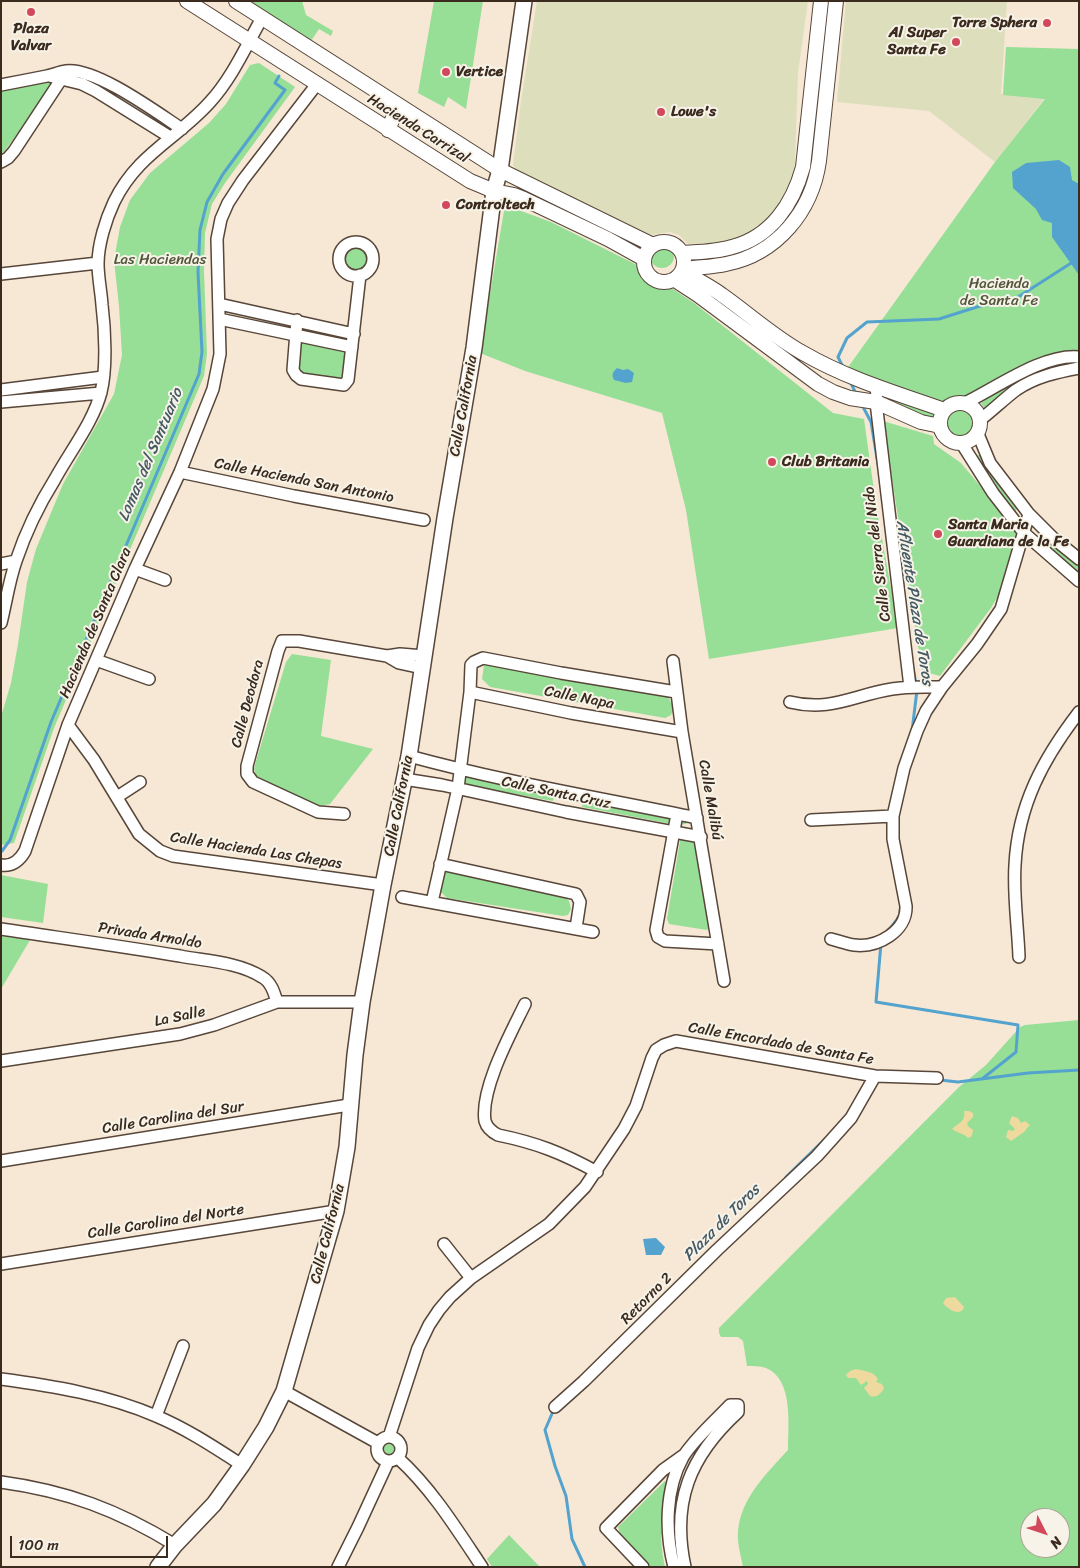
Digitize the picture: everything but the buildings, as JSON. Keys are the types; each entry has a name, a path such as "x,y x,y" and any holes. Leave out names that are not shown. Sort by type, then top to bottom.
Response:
{"main road":[{"name":"Calle California","path":"158,1567 175,1545 214,1504 242,1465 266,1427 284,1391 336,1211 346,1147 349,1105 362,1002 409,756 445,518 474,348 494,191 500,170 524,1"}],"street":[{"name":"Hacienda Carrizal","path":"187,1 470,181 494,191 524,199 608,239 644,259"},
{"name":"Hacienda Carrizal","path":"236,1 500,170 653,245"},
{"path":"682,253 734,247 754,238 773,223 786,208 797,188 802,167 821,1"},
{"path":"680,273 684,258 682,253 673,244 666,242 653,245 648,249 644,259 646,272 656,281 662,283 680,273 748,258 763,250 790,227 810,199 815,184 822,134 836,1"},
{"path":"1,624 16,560 54,479 90,418 101,393 103,377 103,307 98,263 105,223 126,179 144,159 197,116 219,91 262,18"},
{"path":"1,84 83,72 96,76 182,128"},
{"path":"64,76 96,91 170,138"},
{"path":"1,162 14,151 64,76"},
{"name":"Hacienda de Santa Clara","path":"1,865 5,866 16,862 25,851 68,726 135,569 180,472 214,382 220,354 217,239 218,227 224,211 243,180 317,84"},
{"path":"388,130 398,106"},
{"path":"807,134 822,134"},
{"path":"1,274 98,263"},
{"path":"721,293 716,276 722,265"},
{"path":"680,273 721,293 764,327 802,353 842,373 944,410"},
{"path":"680,273 698,295 818,384 850,398 876,402 921,422 940,426"},
{"path":"297,320 294,370 296,375 301,379 344,385 348,380 360,275"},
{"path":"219,304 354,334"},
{"path":"219,320 352,347"},
{"path":"965,403 975,409 980,420 980,427 978,434 971,441 962,444 954,443 942,433 940,426 944,410 956,403 965,403 1053,359 1079,356"},
{"path":"980,420 1017,390 1037,379 1056,372 1079,368"},
{"path":"834,392 842,373"},
{"path":"1,390 103,377"},
{"name":"Calle Sierra del Nido","path":"877,387 876,402 910,687"},
{"path":"1,402 101,393"},
{"path":"978,434 990,463 1029,514 1053,538 1079,559"},
{"path":"962,444 993,493 1024,533 1079,581"},
{"name":"Calle Hacienda San Antonio","path":"180,472 294,496 424,520"},
{"path":"831,939 855,945 874,943 890,936 904,921 907,914 893,838 893,816 904,768 926,710 977,644 1001,609 1029,514"},
{"path":"1,564 16,560"},
{"path":"135,569 165,580"},
{"name":"Calle Deodora","path":"344,814 318,812 253,782 247,774 247,766 282,641 299,641 387,656 400,654 423,662"},
{"path":"432,902 458,788 470,692 471,665 474,662 483,658 676,692"},
{"path":"96,660 149,679"},
{"name":"Calle Malibú","path":"673,661 682,732 724,981"},
{"path":"790,702 806,706 817,706 834,704 892,689 942,687"},
{"name":"Calle Napa","path":"470,692 571,713 682,732"},
{"path":"1019,958 1015,867 1022,816 1042,767 1079,712"},
{"name":"Calle Hacienda Las Chepas","path":"68,726 94,760 139,834 160,851 172,856 383,885"},
{"name":"Calle Santa Cruz","path":"409,756 570,794 697,818"},
{"name":"Calle Santa Cruz","path":"404,779 458,788 566,812 701,837"},
{"path":"117,797 140,782"},
{"path":"566,812 570,794"},
{"path":"677,814 656,930 658,937 666,941 718,944"},
{"path":"811,820 893,816"},
{"path":"440,864 576,894 580,902 576,928"},
{"path":"402,897 593,932"},
{"name":"Privada Arnoldo","path":"1,929 227,964 264,978 274,991 277,1002"},
{"name":"La Salle","path":"1,1061 180,1034 214,1025 277,1002 362,1002"},
{"path":"525,1004 495,1069 486,1105 487,1125 498,1135 537,1144 560,1153 597,1172"},
{"name":"Calle Encordado de Santa Fe","path":"389,1437 418,1348 429,1326 450,1297 471,1278 549,1224 573,1201 597,1172 636,1106 656,1050 676,1041 874,1076 937,1078"},
{"name":"Retorno 2","path":"555,1407 817,1156 851,1118 874,1076"},
{"name":"Calle Carolina del Sur","path":"1,1161 349,1105"},
{"name":"Calle Carolina del Norte","path":"1,1264 336,1211"},
{"path":"444,1244 471,1278"},
{"path":"156,1416 183,1346"},
{"path":"1,1379 52,1385 104,1398 156,1416 202,1439 242,1465"},
{"path":"284,1391 378,1443"},
{"path":"643,1567 606,1528 663,1470 684,1455 730,1405 738,1405 738,1412 704,1448 686,1485 674,1567"},
{"path":"338,1567 393,1460 401,1451 400,1443 389,1437 383,1438 378,1443 376,1452 378,1456 384,1461 393,1460 415,1473 432,1493 482,1567"},
{"path":"685,1567 676,1550 669,1504 677,1470 684,1455 704,1448"},
{"path":"1,1482 49,1490 94,1504 142,1525 175,1545"}],"shaded area":[{"path":"537,1 808,1 798,73 795,161 792,185 781,203 767,219 748,233 733,240 719,243 688,244 679,235 670,232 651,235 516,170 513,165"},
{"path":"846,1 1007,1 1001,94 1045,98 995,162 929,111 837,102"}],"green space":[{"path":"248,1 302,1 306,15 333,31 331,36 319,29 311,41"},
{"path":"434,1 483,1 466,109 448,97 444,107 418,93"},
{"name":"Hacienda de Santa Fe","path":"1006,47 1079,49 1079,354 948,407 841,377 995,162 1045,99 1003,95"},
{"name":"Las Haciendas","path":"259,63 295,87 225,183 212,204 205,233 204,271 207,354 204,376 54,728 14,843 1,845 1,717 11,683 27,582 36,549 63,484 114,394 122,355 114,260 120,227 130,200 150,173 209,123 226,104 250,65"},
{"path":"59,78 3,153 1,154 1,88"},
{"path":"812,141 818,141 806,195 783,230 744,254 696,262 692,260 693,256 783,220 801,193"},
{"name":"Club Britania","path":"505,205 551,222 635,264 694,303 833,413 864,419 876,505 898,628 709,659 686,510 662,413 525,371 480,353"},
{"path":"359,244 369,252 369,266 359,274 352,274 342,266 341,254 348,245"},
{"path":"662,244 667,245 673,251 673,261 667,267 662,268 657,267 651,261 650,256 651,251 657,245"},
{"path":"301,328 350,337 343,377 340,380 301,375 298,371"},
{"path":"1079,359 1079,366 1066,368 986,411 981,403 991,395 1039,367"},
{"path":"896,399 938,414 935,421 894,409"},
{"path":"959,411 970,416 975,427 970,438 959,443 948,438 943,427 948,416"},
{"path":"883,421 933,436 934,444 961,463 1017,530 998,596 940,676 922,671"},
{"path":"980,454 1018,506 1015,513 974,458"},
{"path":"1044,534 1079,564 1079,575 1040,542"},
{"path":"292,654 331,660 321,736 373,749 330,804 318,806 256,779 254,768 286,662"},
{"path":"487,664 538,675 668,697 674,708 671,715 665,718 490,687 482,679 484,665"},
{"path":"466,775 555,792 553,801 465,785"},
{"path":"584,797 688,819 686,824 677,825 582,807"},
{"path":"681,835 695,840 710,927 707,930 669,924 667,919"},
{"path":"450,871 565,897 569,901 571,909 568,915 563,916 447,898 440,891 445,873"},
{"path":"1,875 48,884 43,923 1,917"},
{"path":"1,936 30,940 1,989"},
{"path":"1079,1020 1079,1567 743,1567 738,1541 740,1520 744,1508 756,1487 788,1450 788,1404 781,1382 775,1374 764,1367 747,1366 743,1341 738,1337 721,1337 719,1328 959,1087 986,1065 1020,1027"},
{"path":"388,1441 394,1444 397,1450 394,1456 388,1459 382,1456 379,1450 382,1444"},
{"path":"665,1481 667,1482 661,1535 665,1567 649,1567 622,1540 618,1527"},
{"path":"509,1535 540,1567 492,1567 487,1559"}],"sand":[{"path":"964,1111 973,1113 973,1117 967,1123 973,1130 972,1136 968,1138 952,1129 963,1120"},
{"path":"1012,1116 1018,1118 1021,1123 1025,1121 1030,1125 1011,1141 1006,1137 1008,1130 1013,1131 1015,1129 1009,1123"},
{"path":"955,1297 964,1307 960,1312 951,1310 943,1303 946,1298"},
{"path":"856,1369 876,1376 878,1379 876,1382 882,1384 884,1388 880,1394 870,1396 864,1388 868,1384 867,1381 861,1385 856,1378 848,1378 846,1375"}],"water":[{"path":"1059,160 1070,167 1072,180 1079,184 1079,275 1052,237 1052,223 1042,220 1036,209 1013,188 1012,172 1026,163"},
{"path":"617,368 628,369 634,373 632,382 626,383 614,380 613,373"},
{"path":"656,1238 665,1247 661,1255 646,1255 643,1239"}],"waterway":[{"name":"Lomas del Santuario","path":"2,851 10,840 51,722 199,374 202,352 198,272 200,230 207,202 223,174 285,90 275,83 279,76"},
{"name":"Afluente Plaza de Toros","path":"844,369 838,357 847,338 867,322 939,319 980,306 1015,299 1079,258"},
{"name":"Afluente Plaza de Toros","path":"850,381 857,396"},
{"name":"Afluente Plaza de Toros","path":"861,403 871,422 878,464"},
{"name":"Afluente Plaza de Toros","path":"913,668 916,684"},
{"name":"Afluente Plaza de Toros","path":"912,731 917,690"},
{"name":"Afluente Plaza de Toros","path":"889,930 899,917"},
{"name":"Afluente Plaza de Toros","path":"881,943 876,1002 1018,1025 1016,1052 982,1079"},
{"name":"Plaza de Toros","path":"940,1080 958,1082 1028,1073 1079,1070"},
{"name":"Plaza de Toros","path":"786,1177 826,1138"},
{"name":"Plaza de Toros","path":"554,1409 545,1430 566,1496 572,1539 585,1567"}],"place":[{"name":"Plaza Valvar","path":"31,12"},
{"name":"Torre Sphera","path":"1047,23"},
{"name":"Al Super Santa Fe","path":"956,42"},
{"name":"Vertice","path":"446,72"},
{"name":"Lowe's","path":"661,112"},
{"name":"Controltech","path":"446,205"},
{"name":"Club Britania","path":"772,462"},
{"name":"Santa Maria Guardiana de la Fe","path":"938,534"}]}
